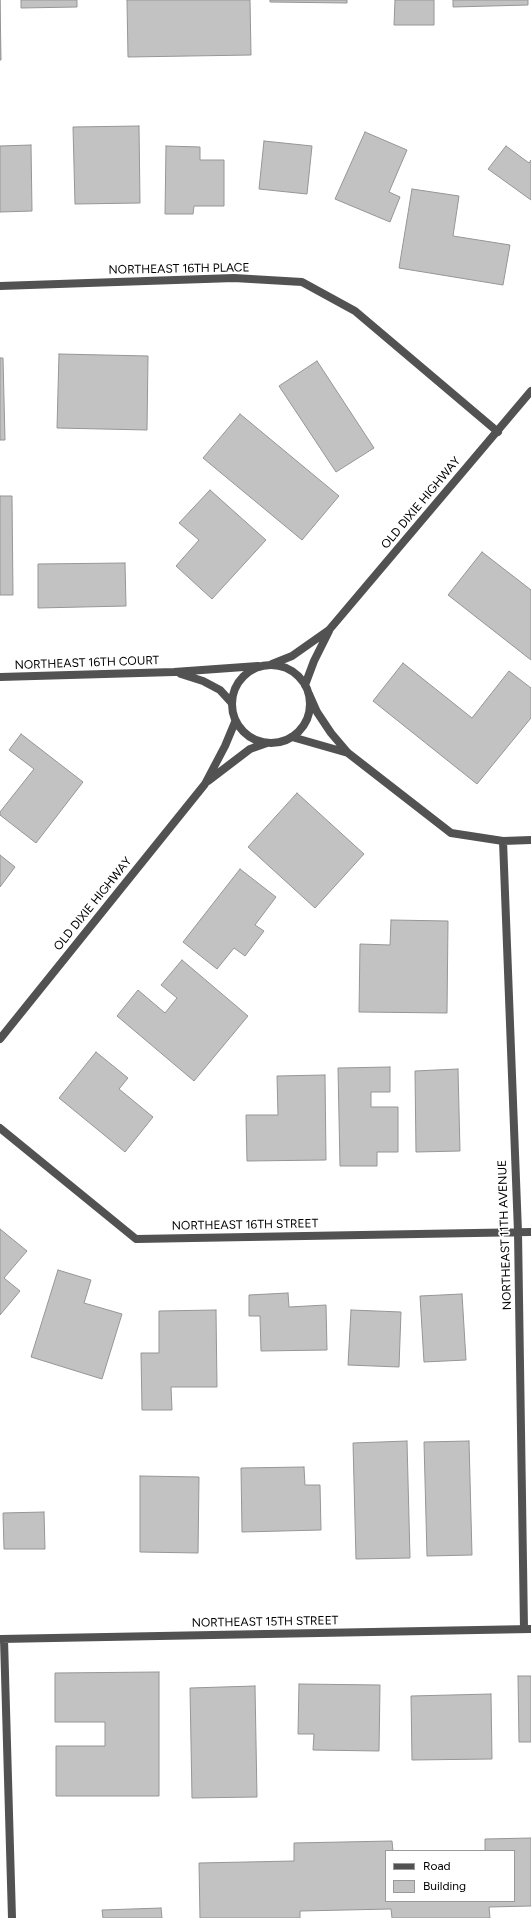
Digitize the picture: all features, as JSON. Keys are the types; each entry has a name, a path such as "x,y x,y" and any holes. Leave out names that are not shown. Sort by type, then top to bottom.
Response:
{"street":[{"name":"NORTHEAST 16TH PLACE","path":"0,286 234,278 302,282 355,311 498,432"},
{"name":"OLD DIXIE HIGHWAY","path":"272,664 292,656 329,630 498,432 531,391"},
{"name":"OLD DIXIE HIGHWAY","path":"305,685 314,661 329,630"},
{"path":"309,694 310,706 307,718 301,729 292,737 280,742 268,743 255,740 244,732 235,722 231,702 233,691 239,680 247,672 258,666 272,664 282,666 292,670 300,677 305,685 309,694 317,712 331,733 348,753 451,833 503,841 531,840"},
{"name":"NORTHEAST 16TH COURT","path":"0,677 174,672 258,666"},
{"name":"NORTHEAST 16TH COURT","path":"174,672 203,681 220,690 231,702"},
{"name":"OLD DIXIE HIGHWAY","path":"0,1039 204,784 226,746 235,722"},
{"path":"292,737 348,753"},
{"name":"OLD DIXIE HIGHWAY","path":"204,784 250,749 268,743"},
{"name":"NORTHEAST 11TH AVENUE","path":"503,841 518,1232 528,1629"},
{"name":"NORTHEAST 16TH STREET","path":"0,1128 136,1239 531,1232"},
{"name":"NORTHEAST 15TH STREET","path":"2,1638 528,1629"},
{"path":"2,1638 12,1918"}],"building":[{"path":"0,0 1,60 0,60"},
{"path":"21,0 77,0 77,7 21,8"},
{"path":"127,0 250,0 251,55 128,57"},
{"path":"270,0 347,0 347,3 270,2"},
{"path":"395,0 434,0 434,25 394,25"},
{"path":"453,0 528,0 528,5 453,7"},
{"path":"139,126 140,203 75,204 73,127"},
{"path":"365,132 407,150 389,192 400,197 390,222 335,199"},
{"path":"264,141 312,146 307,194 259,189"},
{"path":"31,145 32,211 0,212 0,146"},
{"path":"166,146 200,147 200,160 224,160 224,206 194,206 193,214 165,214"},
{"path":"506,146 529,163 531,160 531,200 488,169"},
{"path":"412,189 459,196 453,236 510,245 503,285 399,268"},
{"path":"59,354 148,356 147,430 57,428"},
{"path":"0,358 3,358 5,440 0,440"},
{"path":"317,361 374,448 336,472 279,386"},
{"path":"240,414 339,496 302,540 203,458"},
{"path":"210,490 266,540 212,599 176,566 199,540 179,523"},
{"path":"0,496 12,496 13,595 0,595"},
{"path":"482,552 531,590 531,660 448,595"},
{"path":"125,563 126,606 38,608 38,564"},
{"path":"403,663 472,718 509,671 531,688 531,718 477,784 373,701"},
{"path":"21,734 83,782 36,843 0,815 0,812 34,769 9,750"},
{"path":"297,793 364,854 315,908 248,847"},
{"path":"0,855 15,867 0,887"},
{"path":"240,869 276,897 255,925 264,931 245,956 234,948 217,969 183,942"},
{"path":"391,920 448,921 447,1013 359,1012 360,944 390,945"},
{"path":"182,960 248,1016 194,1081 117,1016 138,990 165,1013 177,998 161,985"},
{"path":"96,1052 128,1078 119,1089 153,1117 125,1152 59,1098"},
{"path":"390,1067 390,1092 371,1092 371,1107 398,1107 398,1152 377,1152 377,1166 340,1166 338,1068"},
{"path":"458,1069 460,1151 416,1152 415,1071"},
{"path":"325,1075 326,1160 247,1161 246,1115 278,1115 277,1076"},
{"path":"0,1229 27,1251 4,1278 20,1291 0,1315"},
{"path":"58,1270 91,1280 84,1303 122,1314 102,1379 31,1357"},
{"path":"288,1293 289,1307 326,1305 327,1350 261,1351 260,1316 249,1316 249,1295"},
{"path":"462,1294 466,1360 424,1362 420,1296"},
{"path":"216,1310 217,1387 171,1387 172,1410 142,1410 141,1353 159,1353 159,1311"},
{"path":"351,1310 401,1312 399,1367 348,1365"},
{"path":"407,1441 410,1558 356,1559 353,1443"},
{"path":"469,1441 472,1555 427,1556 424,1442"},
{"path":"304,1467 305,1485 320,1485 321,1530 242,1532 241,1468"},
{"path":"140,1476 199,1477 198,1553 140,1552"},
{"path":"44,1512 45,1549 4,1549 3,1513"},
{"path":"159,1672 159,1796 56,1796 56,1746 105,1746 105,1722 55,1722 55,1673"},
{"path":"518,1676 531,1676 531,1742 519,1742"},
{"path":"299,1684 380,1685 379,1751 313,1750 314,1734 298,1734"},
{"path":"255,1686 257,1797 192,1798 190,1688"},
{"path":"491,1694 492,1759 412,1760 411,1696"},
{"path":"531,1838 531,1906 489,1907 490,1918 392,1918 391,1909 300,1911 300,1918 200,1918 199,1863 294,1861 294,1843 392,1841 393,1850 385,1850 385,1902 515,1902 515,1850 485,1850 485,1839"},
{"path":"161,1908 162,1918 103,1918 102,1910"}]}
